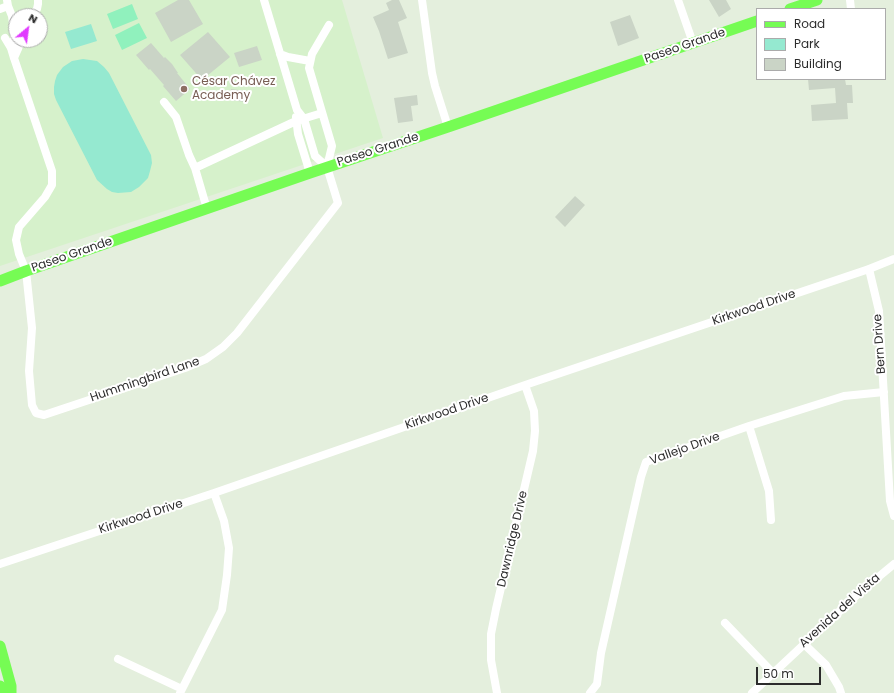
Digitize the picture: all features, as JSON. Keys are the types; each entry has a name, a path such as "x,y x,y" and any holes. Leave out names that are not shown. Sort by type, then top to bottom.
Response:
{"main road":[{"path":"793,8 817,0"},
{"name":"Paseo Grande","path":"0,281 327,167 756,21"},
{"path":"0,646 11,686 11,693"},
{"path":"0,686 1,693"}],"street":[{"path":"264,0 300,120 315,156 327,167 332,146 309,68 312,54 329,26"},
{"path":"422,0 432,73 448,127"},
{"path":"678,0 693,43"},
{"path":"5,38 8,43"},
{"path":"11,48 52,171 52,184 46,197 19,227 16,240 19,254 26,271"},
{"path":"14,58 18,48"},
{"path":"280,54 310,61"},
{"path":"164,102 176,118 195,168 207,209"},
{"path":"195,168 300,120 322,113"},
{"path":"300,120 298,134 310,173"},
{"name":"Hummingbird Lane","path":"26,271 32,328 29,371 32,405 36,413 44,415 185,368 206,359 223,347 237,333 338,203 327,167"},
{"name":"Kirkwood Drive","path":"0,564 214,493 525,385 869,269 894,259"},
{"name":"Bern Drive","path":"869,269 879,311 890,500 894,516"},
{"name":"Dawnridge Drive","path":"497,693 491,660 491,634 533,450 535,431 534,411 525,385"},
{"name":"Vallejo Drive","path":"590,693 597,684 601,653 641,477 646,462 749,426 844,396 884,392"},
{"path":"749,426 769,491 771,520"},
{"path":"118,659 181,691 222,610 229,548 224,522 214,493"},
{"name":"Avenida del Vista","path":"752,693 859,593 894,564"},
{"path":"725,623 773,673"},
{"path":"804,644 826,665 839,687 840,693"}],"shaded area":[{"name":"César Chávez Academy","path":"0,0 342,0 383,138 0,266"}],"green space":[{"path":"132,4 138,19 113,29 107,14"},
{"path":"139,23 147,38 122,50 115,35"},
{"path":"91,24 97,41 71,49 65,32"},
{"path":"83,59 97,61 109,73 151,155 152,163 148,178 139,187 131,192 112,192 97,180 56,100 54,87 57,75 63,67 72,61"}],"building":[{"path":"178,0 189,0 203,24 171,42 155,13"},
{"path":"392,0 399,0 407,18 398,22 408,53 388,59 373,17 389,10 386,3"},
{"path":"709,0 726,0 731,9 719,17"},
{"path":"630,15 639,38 618,46 610,22"},
{"path":"208,32 230,57 202,80 180,55"},
{"path":"151,43 164,58 165,57 172,64 177,73 190,89 176,101 163,86 164,85 136,55"},
{"path":"257,46 262,60 239,67 234,53"},
{"path":"808,80 845,80 846,85 852,85 853,103 847,103 848,119 812,121 811,105 836,103 835,88 809,90"},
{"path":"231,89 246,91 245,102 230,100"},
{"path":"417,95 418,105 411,106 413,121 398,123 394,98"},
{"path":"575,196 585,205 565,227 555,217"}],"place":[{"name":"César Chávez Academy","path":"184,89"}]}
